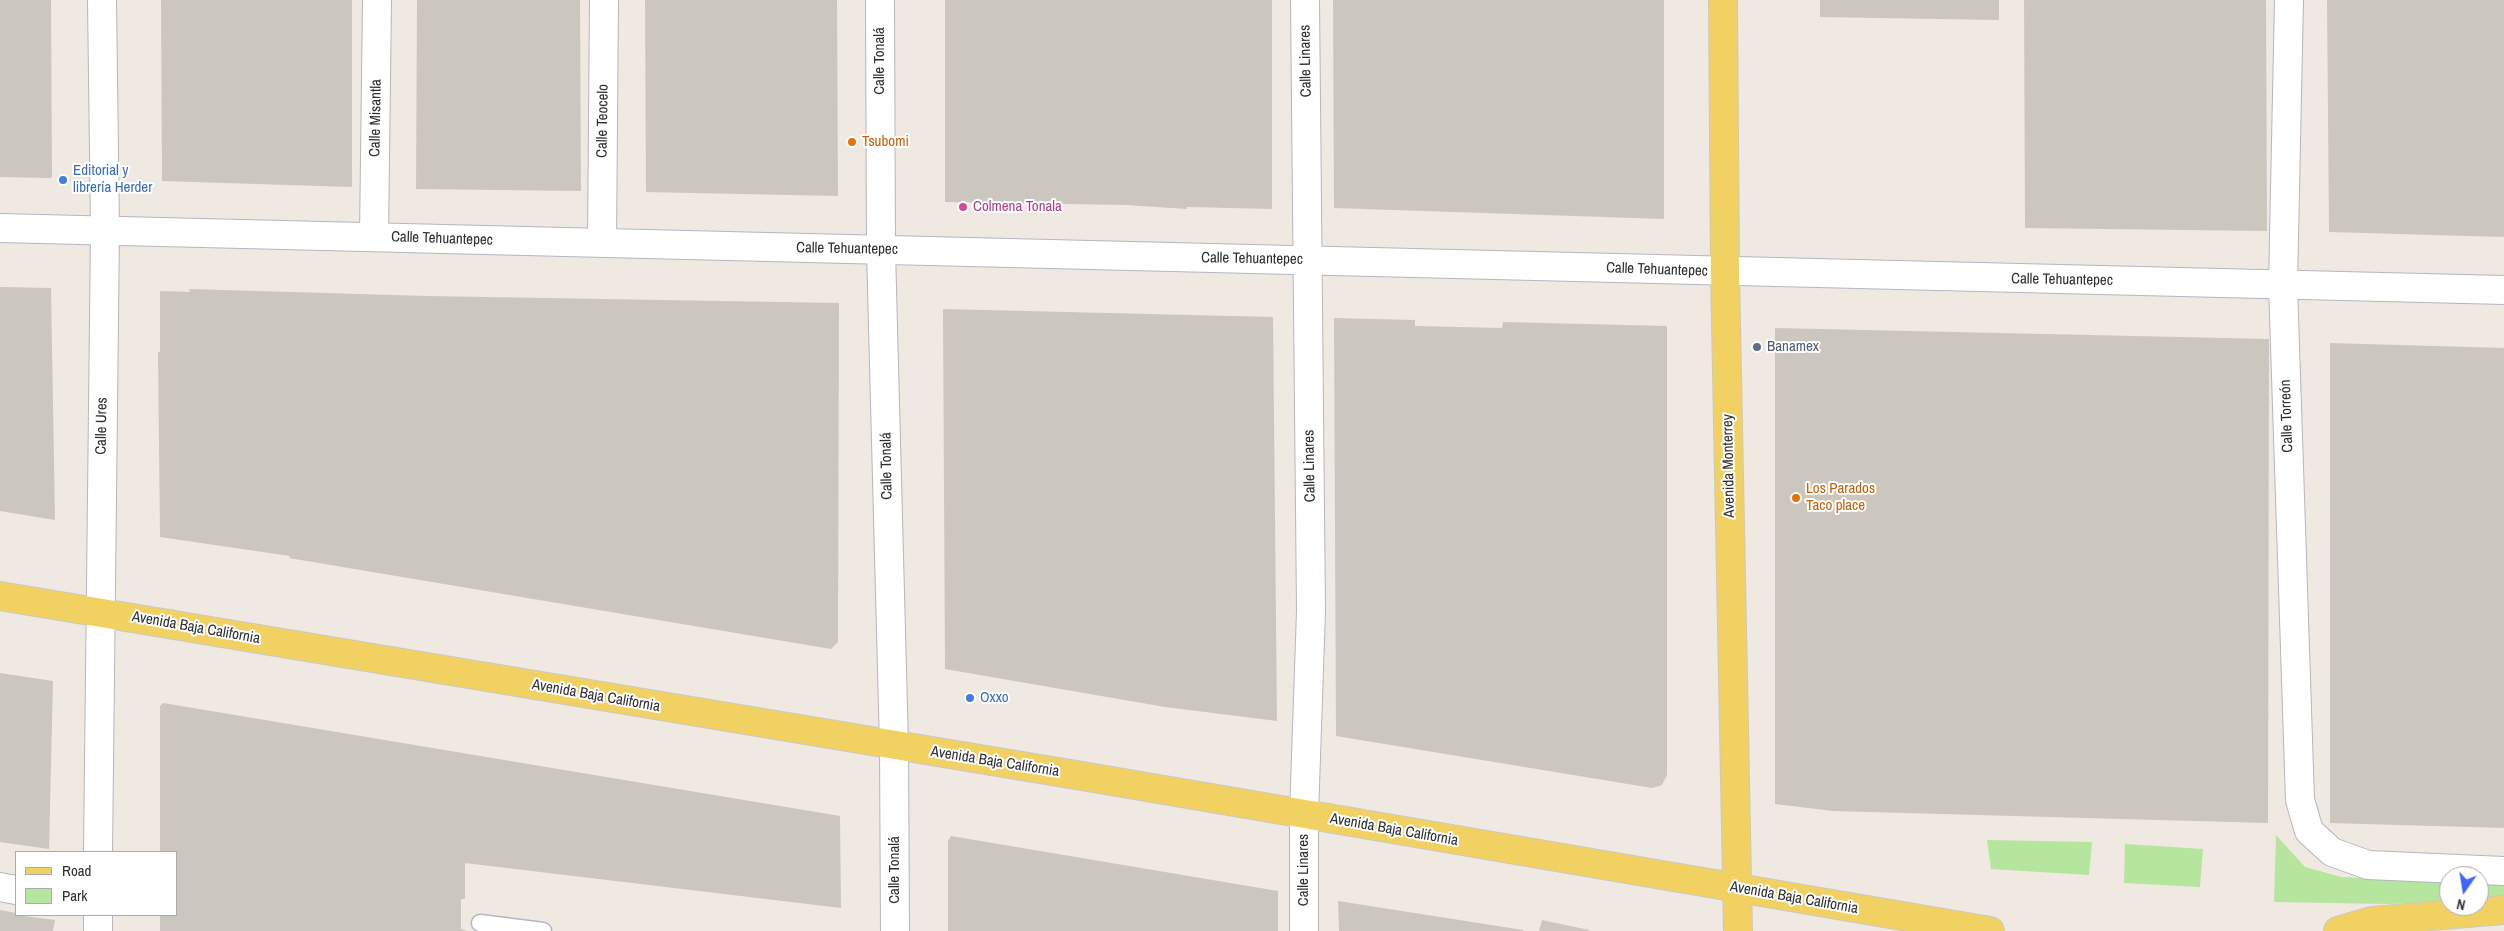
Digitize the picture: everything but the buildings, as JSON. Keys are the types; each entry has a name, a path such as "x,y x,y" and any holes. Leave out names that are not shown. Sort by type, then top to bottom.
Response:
{"main road":[{"name":"Avenida Monterrey","path":"1723,0 1725,272 1738,931"},
{"name":"Avenida Baja California","path":"0,596 1088,777 1990,931"},
{"path":"2338,931 2372,921 2504,910"}],"street":[{"name":"Calle Ures","path":"98,851 99,612 105,230 102,0"},
{"name":"Calle Misantla","path":"374,237 377,0"},
{"name":"Calle Teocelo","path":"602,243 604,0"},
{"name":"Calle Tonalá","path":"880,0 881,250 894,746 895,931"},
{"name":"Calle Linares","path":"1304,931 1304,815 1311,611 1305,0"},
{"name":"Calle Torreón","path":"2288,0 2283,285 2300,800 2309,831 2332,852 2368,865 2504,871"},
{"name":"Calle Tehuantepec","path":"0,228 2504,290"},
{"path":"0,887 15,890"},
{"path":"98,916 98,931"}],"lane":[{"path":"480,923 543,931"}],"green space":[{"path":"2276,835 2305,867 2341,877 2439,882 2439,902 2388,904 2274,902"},
{"path":"1987,840 2092,842 2089,875 1991,869"},
{"path":"2125,844 2203,849 2200,887 2124,883"},
{"path":"2489,883 2504,883 2504,900 2489,901"}],"place":[{"name":"Tsubomi","path":"852,142"},
{"name":"Editorial y librería Herder","path":"63,180"},
{"name":"Colmena Tonala","path":"963,207"},
{"name":"Banamex","path":"1757,347"},
{"name":"Los Parados Taco place","path":"1796,498"},
{"name":"Oxxo","path":"970,698"}]}
